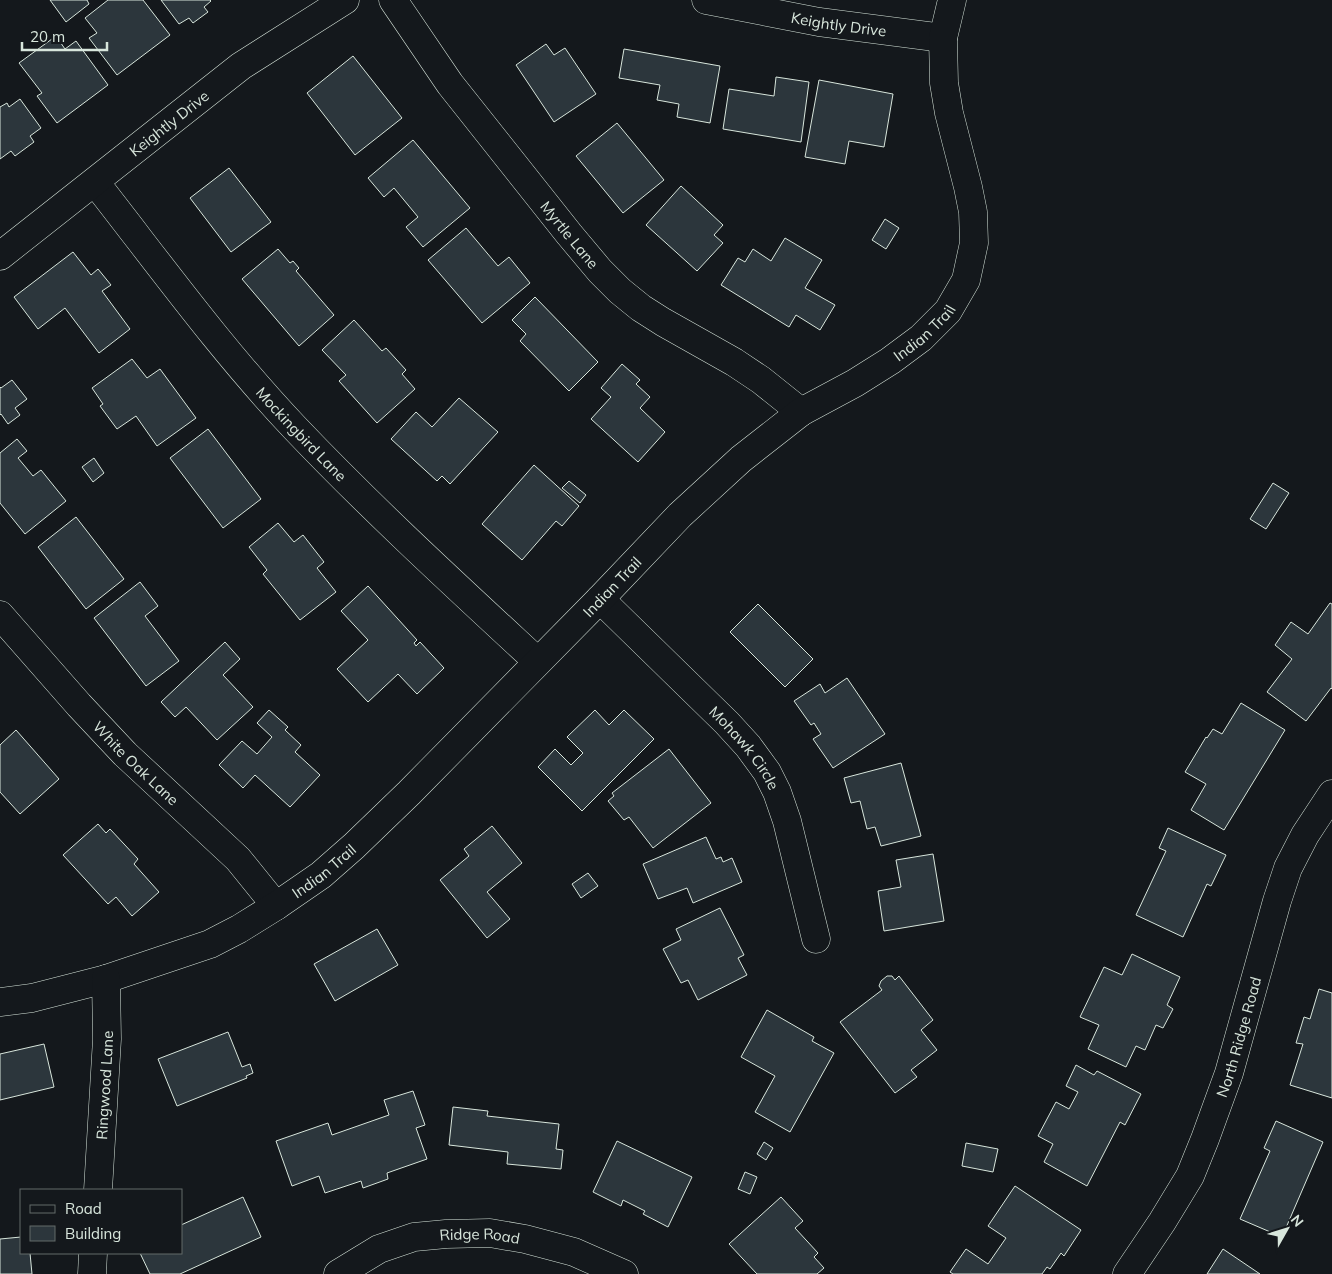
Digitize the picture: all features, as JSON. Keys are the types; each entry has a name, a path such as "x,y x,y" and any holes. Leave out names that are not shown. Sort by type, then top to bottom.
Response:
{"street":[{"name":"Keightly Drive","path":"0,256 241,66 345,0"},
{"name":"Myrtle Lane","path":"393,0 450,84 569,234 607,278 641,308 734,362 761,380 801,412"},
{"name":"Keightly Drive","path":"706,0 820,22 943,38"},
{"name":"Indian Trail","path":"0,1002 32,998 106,979 210,944 276,906 321,876 409,793 680,515 741,459 801,412 862,379 890,361 921,338 948,311 966,280 974,243 973,212 949,113 944,83 943,38 952,0"},
{"name":"Mockingbird Lane","path":"95,182 226,350 295,428 413,546 537,661"},
{"name":"Mohawk Circle","path":"600,599 727,722 767,772 777,792 787,821 816,939"},
{"name":"White Oak Lane","path":"0,615 125,754 238,859 276,906"},
{"name":"North Ridge Road","path":"1127,1274 1162,1222 1194,1167 1229,1073 1288,868 1306,834 1332,794"},
{"name":"Ringwood Lane","path":"98,1189 107,1039 106,979"},
{"name":"Ridge Road","path":"338,1274 380,1249 414,1237 464,1233 490,1233 524,1239 574,1252 624,1274"},
{"path":"92,1274 93,1254"}],"building":[{"path":"50,0 87,0 89,4 66,22"},
{"path":"108,0 143,0 170,35 117,75 89,38 97,33 85,18"},
{"path":"161,0 211,1 204,7 208,12 193,23 189,18 179,24"},
{"path":"56,36 65,49 76,41 108,85 57,123 37,96 42,93 19,63"},
{"path":"546,44 554,55 565,48 596,94 554,122 516,65"},
{"path":"624,49 720,66 710,123 677,117 679,104 657,100 660,85 619,78"},
{"path":"353,56 402,118 355,155 307,93"},
{"path":"776,77 809,82 801,142 723,129 729,89 774,96"},
{"path":"819,80 893,94 884,147 849,141 845,164 805,157"},
{"path":"20,99 41,128 30,136 34,142 15,156 11,151 0,159 0,107 7,103 9,107"},
{"path":"617,123 664,180 623,213 576,156"},
{"path":"413,140 470,208 423,247 406,227 418,217 394,188 384,197 368,178"},
{"path":"229,168 271,222 231,252 190,198"},
{"path":"681,186 723,225 714,235 723,243 697,271 646,225"},
{"path":"885,219 899,228 886,249 872,240"},
{"path":"466,228 498,266 509,257 530,283 482,323 428,260"},
{"path":"785,238 822,260 805,288 835,305 820,330 796,315 789,327 721,285 738,258 745,262 753,249 771,261"},
{"path":"278,249 290,263 293,261 299,268 296,271 334,315 299,346 242,279"},
{"path":"73,252 91,275 98,269 111,285 102,291 130,329 99,353 65,308 38,329 14,297"},
{"path":"535,297 598,362 569,391 520,341 526,334 512,320"},
{"path":"354,320 382,351 386,348 406,370 402,374 415,389 377,423 339,381 346,375 322,350"},
{"path":"132,359 147,378 160,369 196,418 157,446 136,416 117,429 100,406 103,404 92,388"},
{"path":"622,364 640,380 636,384 650,397 640,408 665,432 638,462 591,419 611,397 601,388"},
{"path":"12,380 27,399 15,408 20,415 8,424 0,415 0,387"},
{"path":"459,398 498,432 450,484 442,476 437,481 391,439 416,412 432,427"},
{"path":"208,429 261,499 223,528 170,458"},
{"path":"17,439 27,451 18,458 33,476 41,470 66,501 25,534 0,503 0,453"},
{"path":"94,458 104,473 93,482 82,467"},
{"path":"534,465 579,506 562,526 556,521 522,560 482,524"},
{"path":"569,481 586,495 580,503 562,488"},
{"path":"1273,483 1289,493 1266,529 1250,519"},
{"path":"76,517 124,579 86,609 38,547"},
{"path":"278,523 294,542 303,535 324,562 317,568 336,592 300,620 263,574 267,570 249,547"},
{"path":"140,582 158,606 145,616 179,661 146,686 94,618"},
{"path":"368,586 417,640 414,643 416,646 420,642 444,668 417,694 398,674 368,702 337,669 368,640 341,611"},
{"path":"1330,603 1332,604 1332,689 1306,721 1267,692 1292,659 1275,645 1291,622 1308,634"},
{"path":"758,604 813,659 785,687 730,632"},
{"path":"225,642 240,659 223,675 253,707 217,740 186,707 175,717 161,702"},
{"path":"847,678 885,734 833,768 813,739 821,734 814,723 811,725 794,701 820,684 825,693"},
{"path":"1241,703 1285,730 1224,830 1191,810 1206,784 1185,772 1206,737 1213,729 1222,734"},
{"path":"269,710 288,727 285,730 301,745 295,752 320,775 290,807 255,775 243,788 219,765 242,741 257,754 272,737 257,723"},
{"path":"595,710 609,725 624,710 654,739 582,811 538,767 555,749 571,765 583,753 567,737"},
{"path":"16,730 59,779 20,814 0,792 0,745"},
{"path":"669,749 711,803 653,848 629,817 624,820 608,801 614,796 612,793"},
{"path":"901,763 921,836 881,846 875,827 867,829 860,801 851,803 844,778"},
{"path":"98,824 106,833 110,829 138,859 134,864 159,892 132,916 116,897 108,904 63,855"},
{"path":"492,826 522,863 487,892 510,919 487,938 440,880 469,856 464,849"},
{"path":"1168,828 1226,855 1211,886 1207,884 1183,937 1136,915 1166,851 1159,848"},
{"path":"706,837 716,859 721,857 723,862 732,858 742,882 693,903 687,888 658,899 643,864"},
{"path":"933,854 944,921 884,931 878,891 901,887 896,860"},
{"path":"588,873 598,886 581,898 572,884"},
{"path":"720,908 744,955 738,958 747,975 698,1000 688,980 681,983 663,949 681,940 676,929"},
{"path":"377,929 398,965 335,1001 314,964"},
{"path":"1132,954 1180,977 1167,1005 1173,1009 1163,1028 1156,1025 1145,1050 1136,1046 1126,1067 1088,1049 1099,1025 1080,1017 1104,967 1122,975"},
{"path":"887,976 892,976 895,980 899,976 933,1020 921,1030 937,1050 911,1070 917,1077 895,1093 840,1022 882,990 879,986 881,981"},
{"path":"1319,989 1332,993 1332,1098 1290,1085 1303,1044 1296,1043 1304,1017 1310,1019"},
{"path":"767,1010 814,1037 812,1041 834,1053 790,1132 755,1112 775,1076 741,1057"},
{"path":"228,1032 242,1067 250,1064 253,1073 246,1076 247,1078 177,1106 158,1059"},
{"path":"44,1044 54,1087 0,1100 0,1054"},
{"path":"1076,1065 1094,1075 1097,1071 1141,1094 1125,1125 1120,1122 1087,1186 1044,1162 1053,1144 1038,1136 1056,1102 1069,1109 1078,1092 1066,1086"},
{"path":"413,1091 425,1125 416,1128 427,1159 387,1173 388,1179 363,1188 361,1181 325,1193 319,1176 292,1186 276,1141 328,1123 332,1135 389,1115 384,1100"},
{"path":"453,1107 488,1111 487,1116 559,1124 556,1149 563,1150 561,1169 507,1164 508,1152 449,1145"},
{"path":"1276,1121 1323,1142 1282,1237 1240,1219 1270,1151 1264,1148"},
{"path":"617,1141 692,1177 668,1227 643,1214 645,1211 623,1200 621,1206 593,1192"},
{"path":"764,1142 773,1148 766,1160 757,1154"},
{"path":"966,1143 998,1149 993,1172 962,1166"},
{"path":"745,1172 757,1177 750,1194 738,1189"},
{"path":"1015,1186 1081,1230 1064,1256 1061,1253 1050,1269 1047,1267 1042,1274 953,1274 950,1272 966,1249 988,1264 1006,1238 988,1226"},
{"path":"243,1197 261,1237 180,1274 150,1274 140,1254 182,1254 182,1225"},
{"path":"781,1197 803,1221 795,1228 818,1253 814,1257 824,1268 817,1274 757,1274 729,1244"},
{"path":"20,1237 20,1254 30,1254 32,1274 0,1274 0,1239"},
{"path":"1223,1249 1260,1274 1207,1274"}]}
